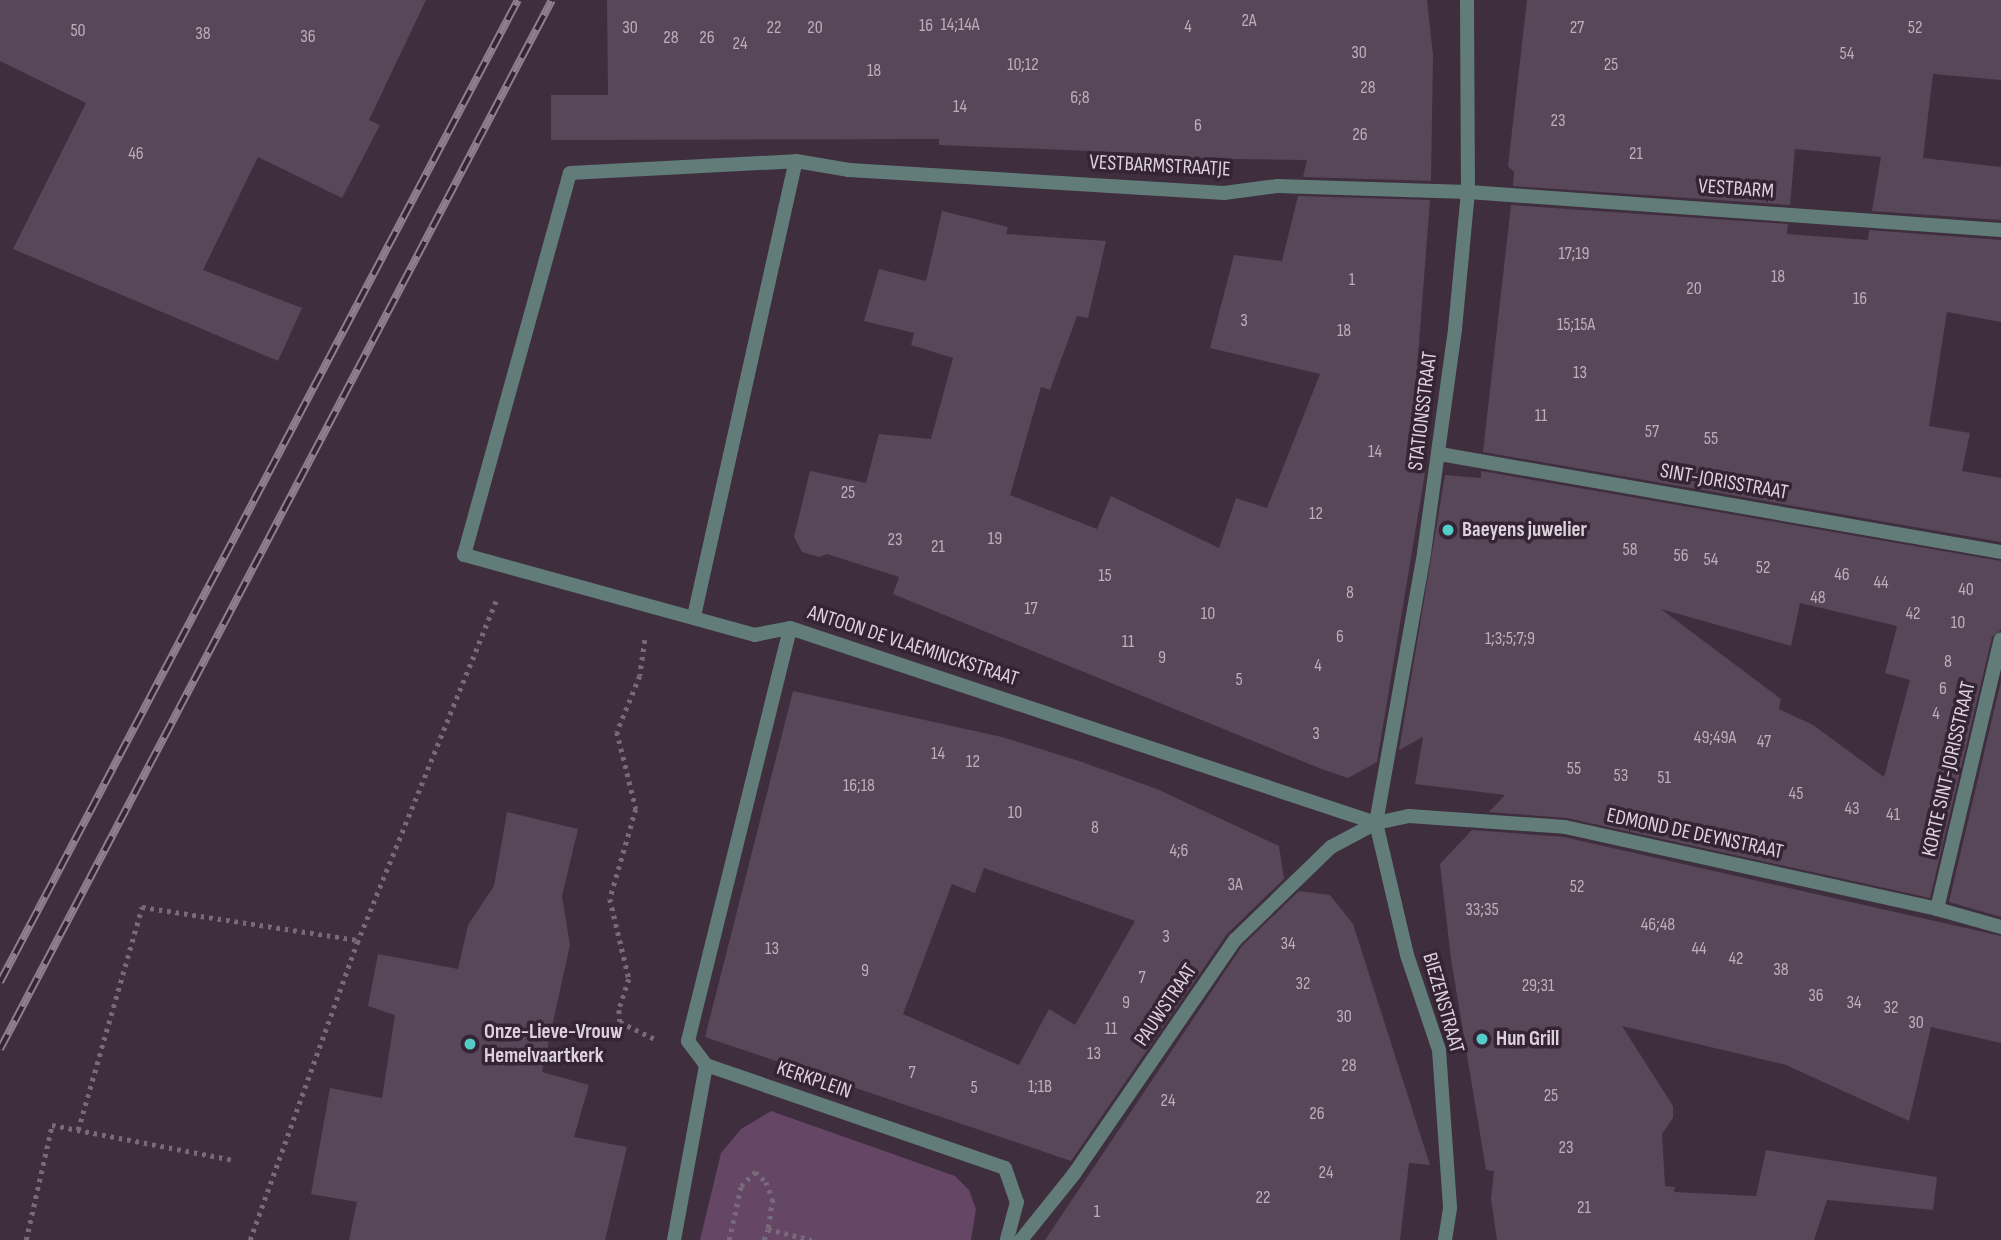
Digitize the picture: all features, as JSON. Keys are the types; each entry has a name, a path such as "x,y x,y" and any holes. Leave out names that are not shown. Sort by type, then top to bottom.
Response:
{"street":[{"name":"STATIONSSTRAAT","path":"1376,823 1440,454 1468,192 1467,0"},
{"name":"VESTBARMSTRAATJE","path":"510,567 464,555 570,173 796,161 849,170 1224,193 1277,186 1468,192"},
{"path":"694,616 796,161"},
{"name":"VESTBARM","path":"1468,192 2001,230"},
{"name":"SINT-JORISSTRAAT","path":"1440,454 2001,552"},
{"path":"510,567 755,635 790,628"},
{"name":"ANTOON DE VLAEMINCKSTRAAT","path":"706,1065 688,1041 790,628 1376,823"},
{"name":"KORTE SINT-JORISSTRAAT","path":"1937,909 2001,639"},
{"name":"EDMOND DE DEYNSTRAAT","path":"1376,823 1409,816 1565,827 1937,909 2001,927"},
{"name":"PAUWSTRAAT","path":"1021,1240 1082,1163 1235,940 1331,847 1376,823"},
{"name":"BIEZENSTRAAT","path":"1376,823 1407,955 1439,1050 1450,1207 1445,1240"},
{"path":"674,1240 706,1065"},
{"name":"KERKPLEIN","path":"706,1065 1005,1168 1017,1202 1007,1240"}],"path":[{"path":"250,1240 359,940 510,567"},
{"path":"651,604 640,676 617,732 636,809 610,899 629,979 619,1010 620,1022 706,1065"},
{"path":"78,1130 142,907 359,940"},
{"path":"26,1240 52,1125 234,1160"},
{"path":"729,1240 741,1186 755,1172 766,1182 773,1199 765,1240"},
{"path":"768,1229 812,1240"}],"shaded area":[{"path":"771,1111 955,1176 969,1190 976,1209 971,1240 700,1240 721,1153 741,1129"}],"building":[{"path":"0,0 426,0 369,120 380,125 342,198 258,157 203,270 302,308 278,361 13,249 86,103 0,61"},
{"path":"607,0 1427,0 1433,55 1431,181 1303,177 1307,160 1166,158 1166,154 939,145 939,139 551,140 551,95 608,95"},
{"path":"1527,0 2001,0 2001,80 1933,74 1923,158 2001,167 2001,220 1872,211 1881,157 1795,149 1790,205 1513,186 1514,172 1508,166"},
{"path":"1298,196 1430,200 1409,472 1425,473 1377,762 1348,778 1319,768 893,594 899,577 827,554 819,557 802,552 794,537 810,471 866,483 879,434 931,439 953,358 911,345 914,333 864,321 879,269 926,281 942,211 1008,227 1006,234 1106,241 1088,318 1077,316 1050,390 1041,387 1010,495 1097,529 1111,496 1219,548 1236,498 1267,508 1320,374 1210,348 1234,255 1282,261"},
{"path":"1511,205 1788,224 1787,234 1868,240 1869,230 2001,240 2001,322 1947,312 1929,426 1970,433 1962,471 2001,478 2001,542 1483,452"},
{"path":"1481,471 2001,561 2001,630 1992,637 1930,898 1567,818 1489,812 1505,795 1415,784 1423,737 1399,750 1445,475 1481,478","holes":["1800,603 1897,626 1885,673 1910,680 1884,777 1813,725 1779,709 1781,699 1661,609 1791,646"]},
{"path":"2001,681 2001,917 1949,902"},
{"path":"793,691 1002,737 1079,761 1157,789 1279,846 1284,879 1227,934 1071,1161 705,1037","holes":["984,868 1135,921 1075,1025 1049,1009 1019,1065 903,1014 952,884 975,893"]},
{"name":"Onze-Lieve-Vrouw Hemelvaartkerk","path":"507,812 578,829 562,896 570,945 542,1072 589,1085 574,1137 627,1147 605,1240 349,1240 357,1202 311,1194 330,1088 382,1098 395,1015 368,1006 378,954 458,969 468,925 494,886"},
{"path":"1472,830 1564,837 2001,936 2001,1043 1931,1027 1909,1121 1786,1065 1622,1026 1673,1106 1673,1118 1662,1134 1665,1186 1675,1187 1674,1192 1756,1196 1766,1150 1937,1177 1933,1210 1827,1200 1814,1240 1497,1240 1491,1199 1494,1171 1486,1170 1451,959 1440,864"},
{"path":"1299,891 1330,895 1353,924 1430,1165 1409,1163 1400,1240 1045,1240 1242,946"}],"railway":[{"path":"0,982 518,0"},
{"path":"0,1049 552,0"}],"place":[{"name":"Baeyens juwelier","path":"1448,530"},
{"name":"Hun Grill","path":"1482,1039"},
{"name":"Onze-Lieve-Vrouw Hemelvaartkerk","path":"470,1044"}]}
